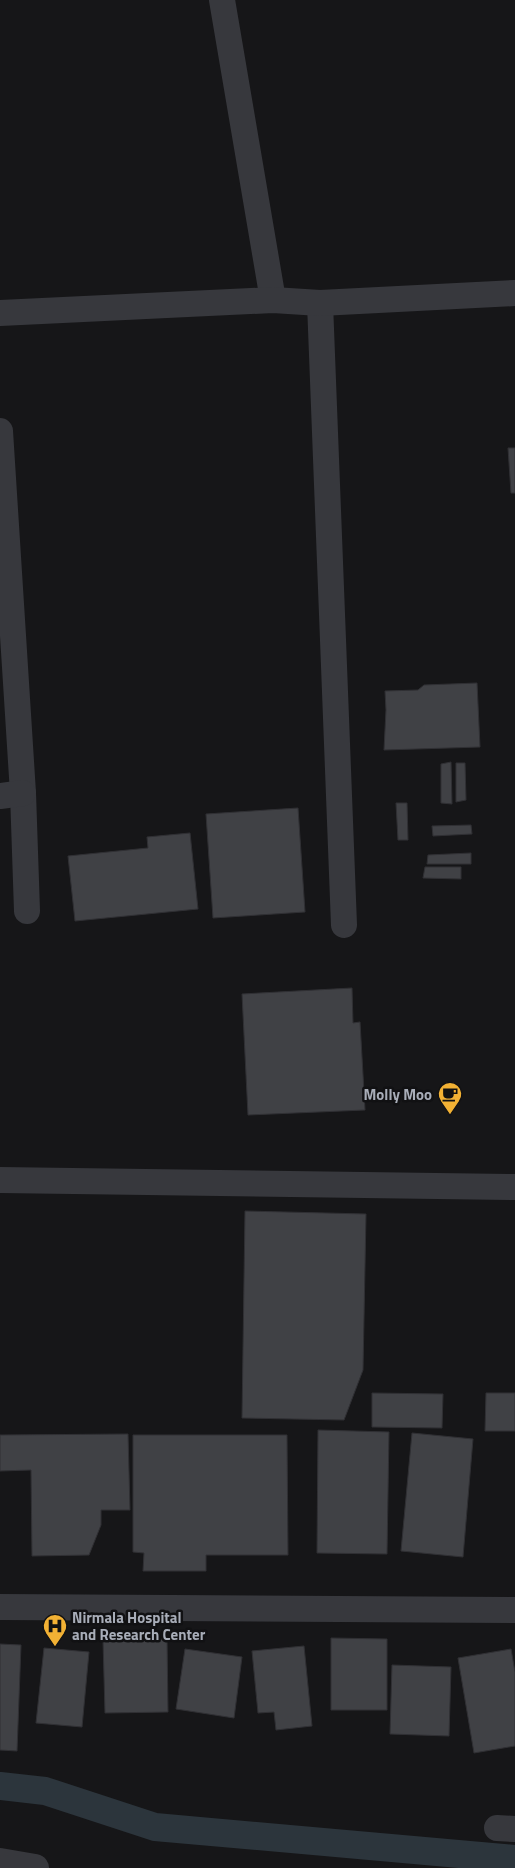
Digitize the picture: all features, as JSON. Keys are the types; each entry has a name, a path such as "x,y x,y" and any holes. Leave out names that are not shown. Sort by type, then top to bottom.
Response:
{"street":[{"path":"222,0 273,300"},
{"path":"0,314 273,300 320,303 515,293"},
{"path":"320,303 344,925"},
{"path":"0,431 11,795 27,911"},
{"path":"0,1180 515,1187"},
{"path":"0,1608 515,1610"},
{"path":"0,1862 35,1868"}],"building":[{"path":"508,448 515,448 515,493 511,493"},
{"path":"477,683 480,747 384,750 385,691 418,690 424,685"},
{"path":"451,762 452,804 441,803 441,764"},
{"path":"456,763 465,763 466,800 456,802"},
{"path":"396,803 407,803 408,840 398,840"},
{"path":"298,808 305,912 213,918 206,814"},
{"path":"471,825 472,834 433,836 432,826"},
{"path":"190,833 198,909 75,921 68,856 148,848 147,837"},
{"path":"471,853 471,864 427,864 428,855"},
{"path":"425,867 461,867 461,879 423,878"},
{"path":"352,988 353,1023 360,1022 365,1110 248,1115 242,994"},
{"path":"245,1211 366,1214 363,1370 344,1420 242,1418"},
{"path":"372,1393 443,1394 442,1428 372,1427"},
{"path":"486,1393 515,1393 515,1431 485,1431"},
{"path":"318,1430 389,1432 387,1554 317,1553"},
{"path":"412,1433 473,1439 463,1557 401,1551"},
{"path":"128,1434 130,1510 101,1510 101,1525 89,1555 32,1556 31,1470 0,1471 0,1435"},
{"path":"133,1435 287,1435 288,1555 206,1555 206,1571 143,1571 144,1553 133,1552"},
{"path":"331,1638 387,1639 387,1710 331,1710"},
{"path":"167,1639 168,1712 105,1713 103,1640"},
{"path":"0,1644 21,1645 17,1751 0,1750"},
{"path":"304,1646 312,1726 276,1730 274,1712 258,1713 252,1651"},
{"path":"44,1648 89,1652 82,1727 36,1723"},
{"path":"185,1649 242,1657 234,1718 176,1709"},
{"path":"511,1649 515,1672 515,1746 474,1753 458,1658"},
{"path":"392,1665 451,1667 449,1736 390,1734"}],"waterway":[{"path":"0,1786 45,1791 155,1827 515,1859"}],"place":[{"name":"Molly Moo","path":"450,1115"},
{"name":"Nirmala Hospital and Research Center","path":"55,1647"}]}
